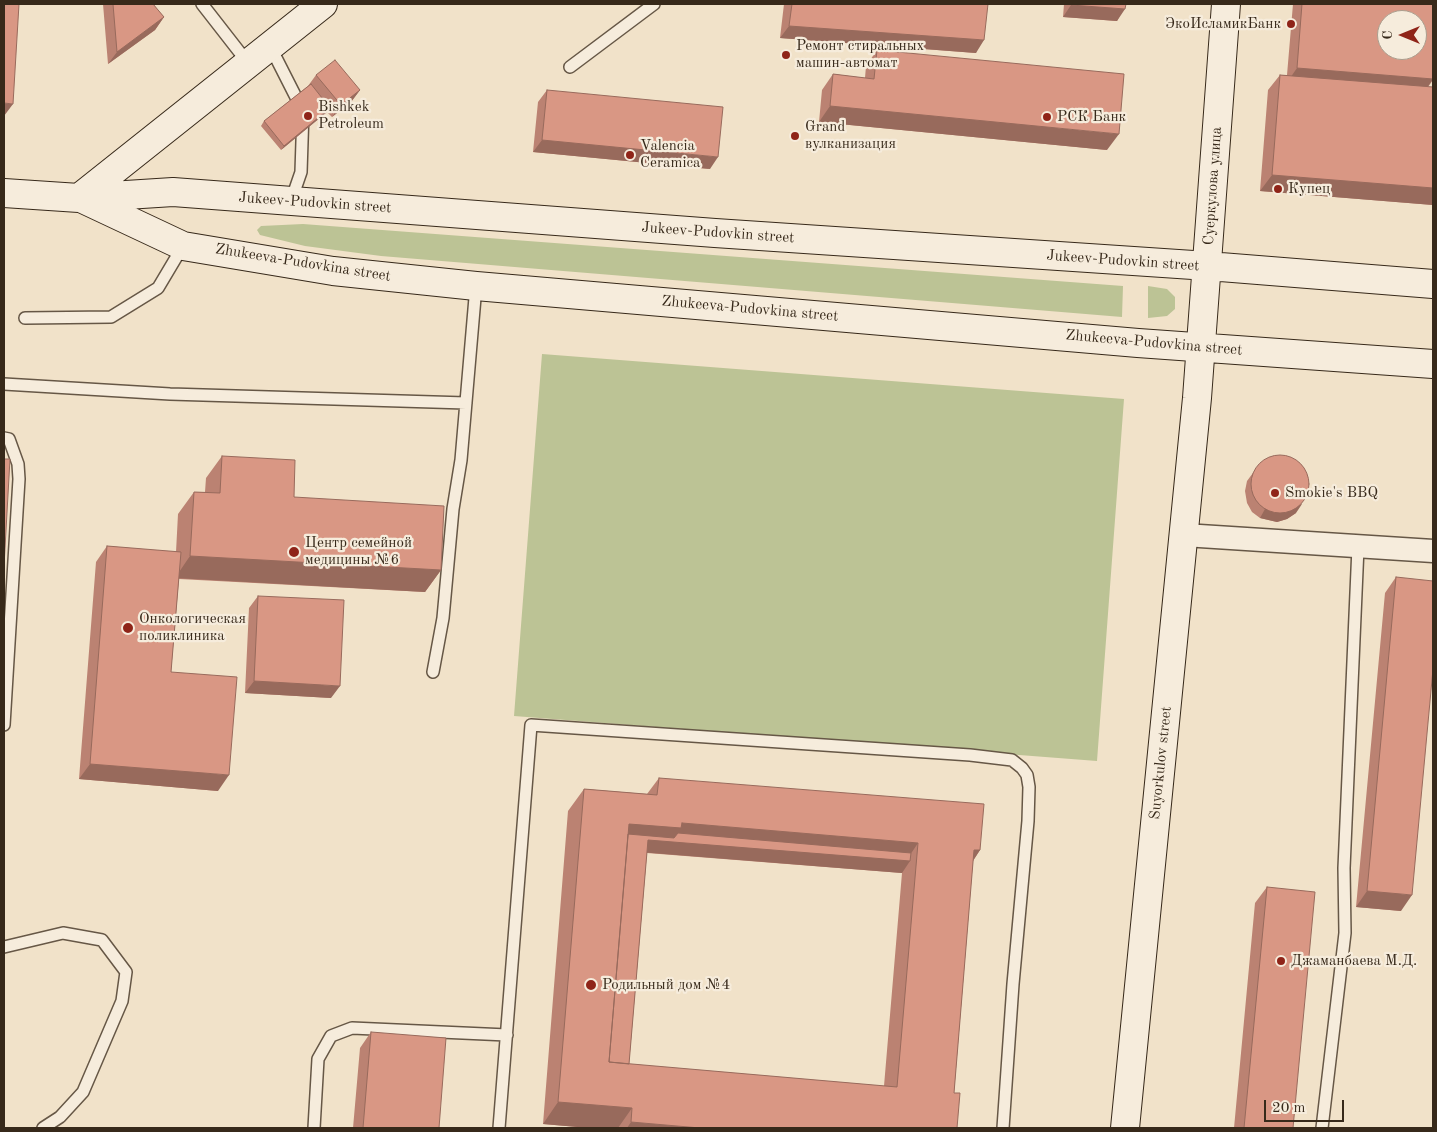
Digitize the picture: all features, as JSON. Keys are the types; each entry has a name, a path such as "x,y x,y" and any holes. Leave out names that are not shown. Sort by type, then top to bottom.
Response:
{"main road":[{"path":"80,198 323,4"},
{"name":"Суеркулова улица","path":"1201,348 1226,4"},
{"name":"Jukeev-Pudovkin street","path":"4,193 80,198 172,192 725,234 1208,266 1433,284"},
{"name":"Zhukeeva-Pudovkina street","path":"80,198 183,246 333,271 476,286 1201,348 1433,364"},
{"name":"Suyorkulov street","path":"1125,1128 1201,348"}],"street":[{"path":"1184,535 1433,551"}],"lane":[{"path":"202,4 248,64"},
{"path":"570,67 654,4"},
{"path":"270,46 303,111 301,172 291,201"},
{"path":"25,318 111,317 158,288 183,246"},
{"path":"433,672 443,618 466,403 476,286"},
{"path":"4,384 170,394 466,403"},
{"path":"4,438 9,439 18,464 19,479 4,725"},
{"path":"1322,1128 1344,933 1344,868 1358,547"},
{"path":"499,1128 531,726 1012,760 1027,775 1029,787 1002,1128"},
{"path":"4,948 63,933 102,940 126,972 122,1001 83,1092 60,1117 43,1128"},
{"path":"314,1128 318,1059 331,1036 352,1028 507,1035"}],"green space":[{"path":"303,224 1123,286 1122,317 381,256 305,246 260,235 257,230 261,226"},
{"path":"1148,286 1167,289 1175,297 1175,309 1167,316 1148,318"},
{"path":"542,354 1124,399 1097,761 514,716"}],"building":[{"path":"4,4 19,4 13,104 4,103"},
{"path":"113,4 153,4 164,17 117,52"},
{"path":"792,4 988,4 984,40 789,26"},
{"path":"1071,4 1126,4 1125,9"},
{"path":"1302,4 1433,4 1433,79 1297,68"},
{"path":"877,50 1124,74 1119,134 830,106 833,74 874,79"},
{"path":"335,60 360,90 341,105 316,75"},
{"path":"1280,75 1433,87 1433,188 1272,175"},
{"path":"311,84 330,108 284,146 264,121"},
{"path":"547,90 723,107 718,157 542,140"},
{"name":"Smokie's BBQ","path":"1280,455 1291,457 1301,463 1307,473 1309,484 1307,495 1301,505 1291,511 1280,513 1269,511 1259,505 1253,495 1251,484 1253,473 1259,463 1269,457"},
{"path":"222,456 295,460 294,497 444,506 441,570 190,556 194,492 220,493"},
{"path":"4,459 10,459 4,566"},
{"name":"Онкологическая поликлиника","path":"107,546 181,552 171,672 237,677 229,775 90,764"},
{"path":"1396,577 1433,581 1433,669 1412,895 1367,891"},
{"path":"258,596 344,600 340,686 254,681"},
{"name":"Родильный дом №4","path":"659,778 984,804 980,850 974,850 954,1093 960,1093 957,1128 700,1128 631,1122 632,1108 558,1102 584,789 657,795","holes":["682,823 918,843 897,1087 609,1062 629,824 681,828"]},
{"path":"678,833 911,853 910,861 648,840 629,1064 609,1062 628,834 674,838"},
{"path":"1267,887 1315,892 1293,1128 1244,1128"},
{"path":"371,1032 446,1038 439,1128 363,1128"}],"place":[{"name":"ЭкоИсламикБанк","path":"1291,24"},
{"name":"Ремонт стиральных машин-автомат","path":"786,55"},
{"name":"Bishkek Petroleum","path":"308,116"},
{"name":"РСК Банк","path":"1047,117"},
{"name":"Grand вулканизация","path":"795,136"},
{"name":"Valencia Ceramica","path":"630,155"},
{"name":"Купец","path":"1278,189"},
{"name":"Smokie's BBQ","path":"1275,493"},
{"name":"Центр семейной медицины №6","path":"294,552"},
{"name":"Онкологическая поликлиника","path":"128,628"},
{"name":"Джаманбаева М.Д.","path":"1281,961"},
{"name":"Родильный дом №4","path":"591,985"}]}
